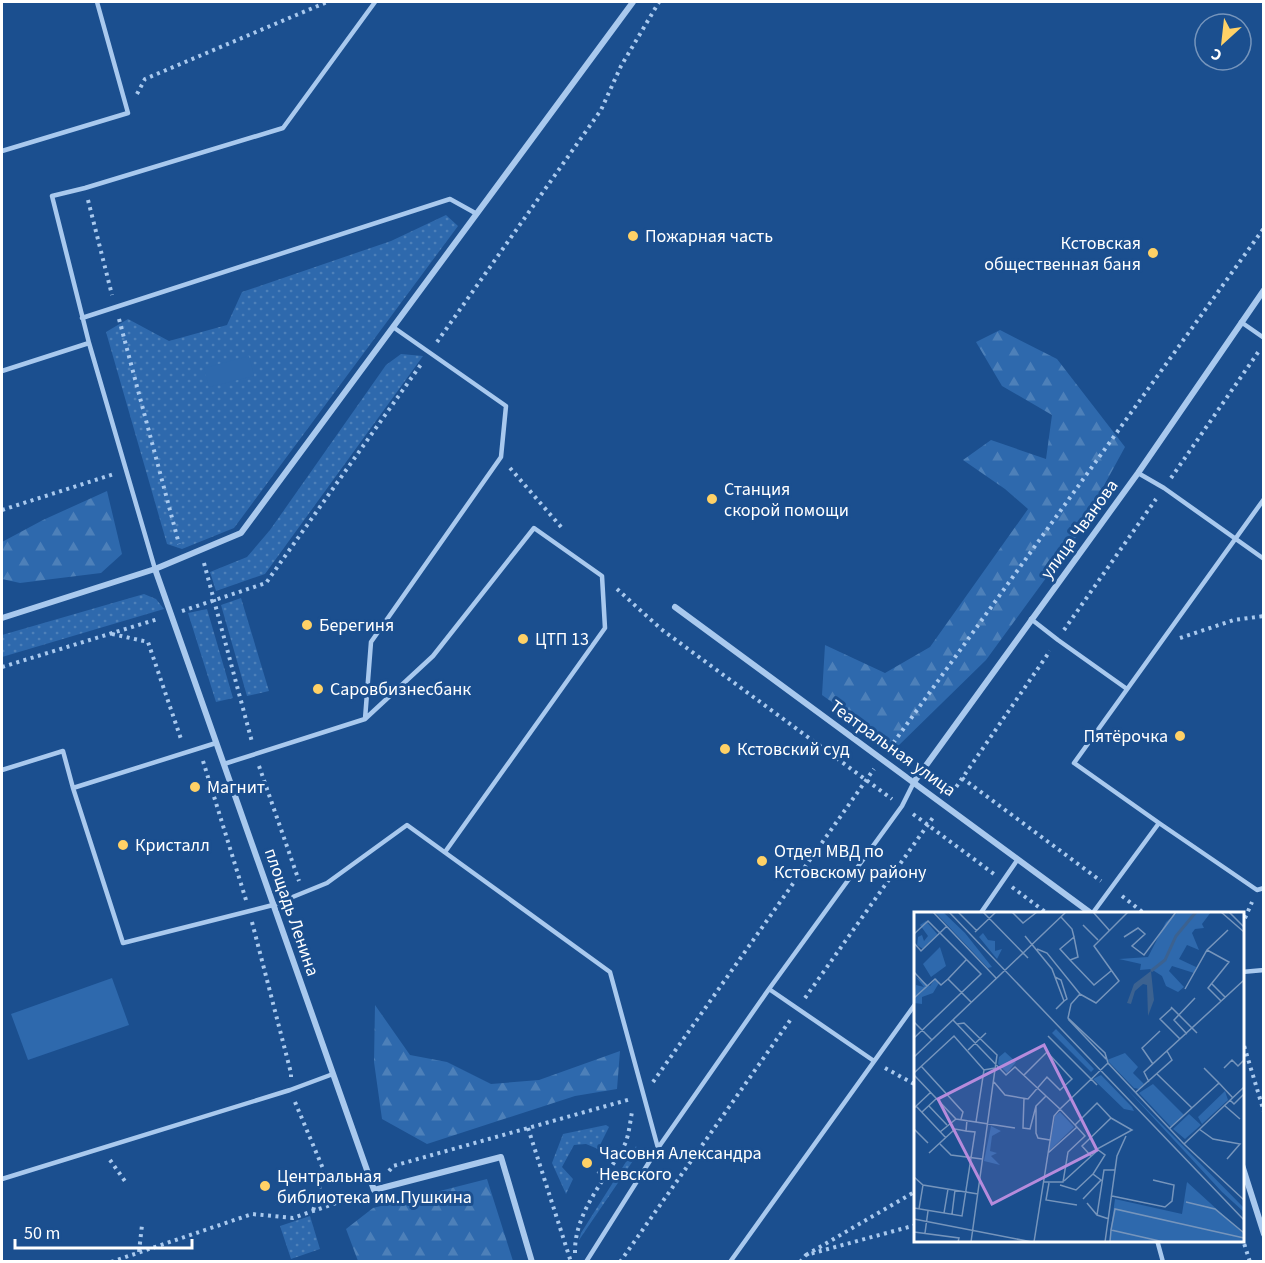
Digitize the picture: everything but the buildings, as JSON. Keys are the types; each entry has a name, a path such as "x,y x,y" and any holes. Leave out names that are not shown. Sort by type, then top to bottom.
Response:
{"street":[{"path":"2,618 155,568 242,533 633,2"},
{"name":"улица Чванова","path":"914,782 1138,473 1263,290"},
{"name":"площадь Ленина","path":"155,568 374,1190"},
{"name":"Театральная улица","path":"675,607 1089,912"},
{"path":"374,1190 501,1157 532,1262"},
{"path":"1244,1172 1263,1234"}],"lane":[{"path":"2,151 128,113 97,2"},
{"path":"155,568 88,343 52,196 283,128 375,2"},
{"path":"82,318 450,199 477,214"},
{"path":"1241,322 1263,338"},
{"path":"365,719 371,642 501,457 506,406 393,327"},
{"path":"2,371 88,343"},
{"path":"1138,473 1164,488 1263,560"},
{"path":"1263,499 1074,763 1257,890 1263,888"},
{"path":"224,764 365,719 433,656 534,528 602,576 605,628 444,852"},
{"path":"1032,619 1127,689"},
{"path":"73,788 216,743"},
{"path":"2,770 63,751 123,943 273,905 327,883 407,825 610,972 658,1148"},
{"path":"586,1262 658,1148 769,989 902,806 914,782"},
{"path":"1093,912 1159,823"},
{"path":"981,912 1018,859"},
{"path":"1244,972 1263,970"},
{"path":"769,989 874,1061"},
{"path":"730,1262 914,1004"},
{"path":"2,1179 290,1090 333,1074"},
{"path":"1158,1242 1163,1262"}],"path":[{"path":"128,113 145,79 327,2"},
{"path":"2,667 266,583 601,110 621,66 659,2"},
{"path":"111,1262 252,1214 292,1218 374,1190 393,1166 644,1095 866,779 1263,228"},
{"path":"501,457 566,534"},
{"path":"2,510 126,470"},
{"path":"602,576 660,629 1045,912"},
{"path":"1158,645 1234,620 1263,616"},
{"path":"962,778 1142,912"},
{"path":"1244,920 1257,890"},
{"path":"1244,1046 1263,1112"},
{"path":"874,1061 914,1084"},
{"path":"575,1250 577,1233 591,1197 626,1142 632,1112"},
{"path":"528,1128 571,1262"},
{"path":"102,1148 127,1184"},
{"path":"598,1171 604,1177"},
{"path":"800,1262 806,1255 914,1192"},
{"path":"139,1252 142,1225"},
{"path":"806,1255 914,1225"},
{"path":"1244,1242 1250,1262"}],"green space":[{"path":"446,215 458,226 234,528 182,549 167,544 106,332 128,319 169,341 227,325 242,292 391,241"},
{"path":"1000,330 1057,359 1125,447 1076,537 986,660 896,748 822,695 825,645 885,673 930,647 1028,509 1005,489 963,460 991,440 1046,459 1052,415 1002,386 976,342"},
{"path":"401,354 423,356 265,574 216,591 210,572 247,557 270,530 386,365"},
{"path":"249,356 254,376 209,387 204,368"},
{"path":"107,491 122,554 101,573 20,583 2,579 2,542 43,520"},
{"path":"144,594 156,599 164,609 2,657 2,635"},
{"path":"241,598 269,691 247,696 221,605"},
{"path":"207,609 233,698 216,702 188,613"},
{"path":"112,978 129,1025 28,1060 11,1014"},
{"path":"375,1005 410,1055 447,1062 491,1084 539,1080 620,1051 617,1089 575,1096 427,1144 382,1119 374,1062"},
{"path":"606,1125 609,1127 598,1149 586,1144 574,1145 562,1167 573,1179 566,1194 552,1163 563,1134"},
{"path":"636,1146 639,1152 579,1240 581,1233"},
{"path":"487,1179 513,1261 358,1261 346,1229 373,1208"},
{"path":"310,1216 320,1249 291,1259 280,1226"}],"place":[{"name":"Пожарная часть","path":"633,236"},
{"name":"Кстовская общественная баня","path":"1153,253"},
{"name":"Станция скорой помощи","path":"712,499"},
{"name":"Берегиня","path":"307,625"},
{"name":"ЦТП 13","path":"523,639"},
{"name":"Саровбизнесбанк","path":"318,689"},
{"name":"Пятёрочка","path":"1180,736"},
{"name":"Кстовский суд","path":"725,749"},
{"name":"Магнит","path":"195,787"},
{"name":"Кристалл","path":"123,845"},
{"name":"Отдел МВД по Кстовскому району","path":"762,861"},
{"name":"Часовня Александра Невского","path":"587,1163"},
{"name":"Центральная библиотека им.Пушкина","path":"265,1186"}]}
